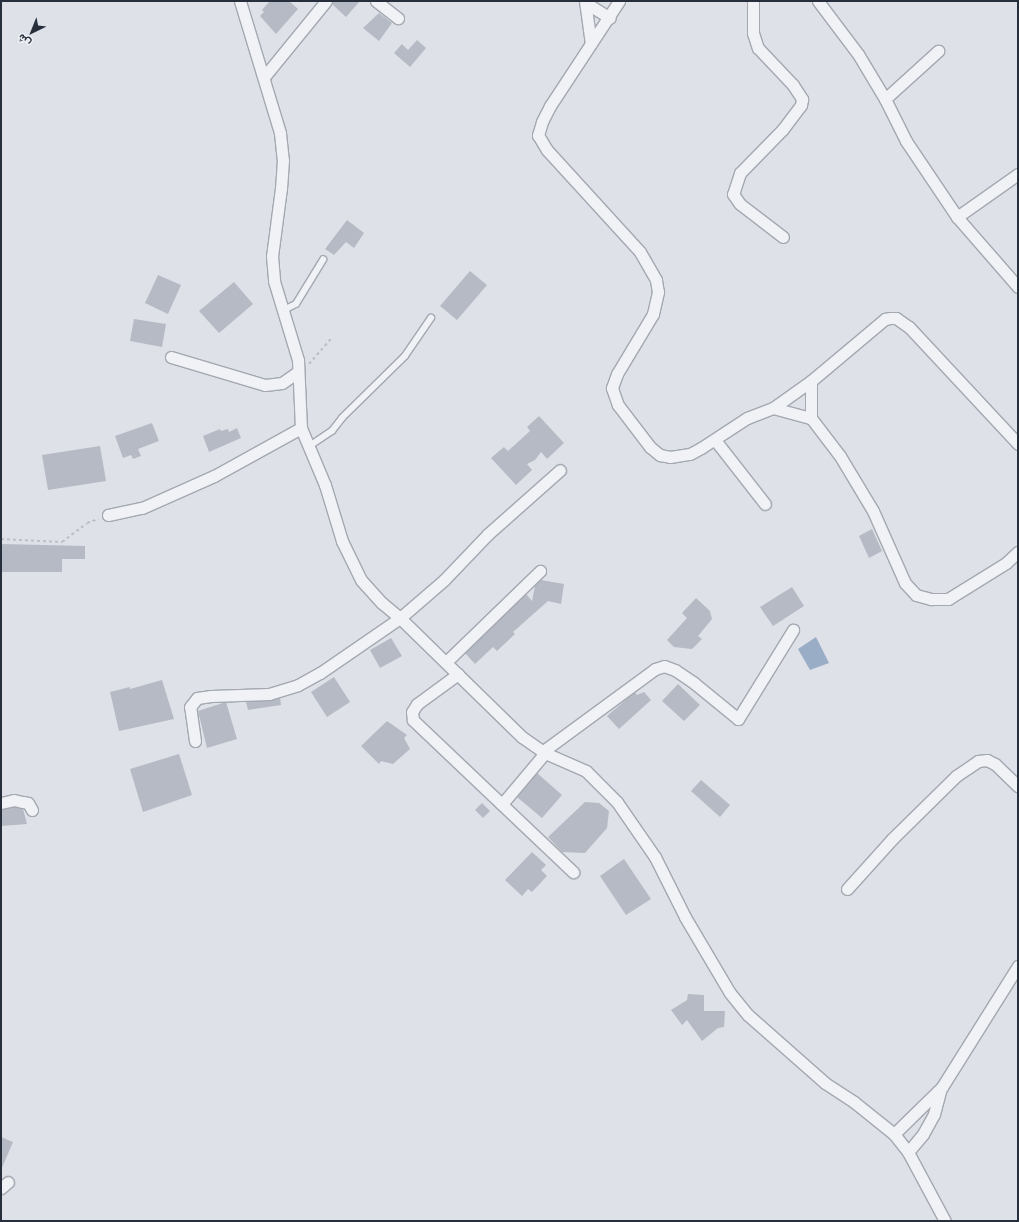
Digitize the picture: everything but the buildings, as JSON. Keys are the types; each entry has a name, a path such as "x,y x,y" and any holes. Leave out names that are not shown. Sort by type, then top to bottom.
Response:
{"street":[{"path":"240,1 264,77 282,142 281,188 272,256 274,281 298,360 301,428 325,485 345,548 361,580 382,603 400,618 517,732 543,752 586,771 617,802 655,857 714,969 748,1015 825,1084 854,1102 894,1134 908,1152 945,1221"},
{"path":"264,77 326,1"},
{"path":"376,1 398,18"},
{"path":"619,1 610,18 590,44 550,106 540,126 538,135 547,150 640,252 656,280 658,292 653,314 617,374 612,388 618,405 650,447 660,455 670,457 686,455 715,440 747,418 773,408 812,381 871,333 885,319 896,318 909,327 1018,444"},
{"path":"753,1 753,33 758,48 793,85 802,99 801,105 782,130 740,173 733,194 740,204 783,237"},
{"path":"818,1 858,54 885,100 906,141 957,217 1018,287"},
{"path":"585,2 610,18"},
{"path":"585,2 590,44"},
{"path":"885,100 938,51"},
{"path":"957,217 1018,174"},
{"path":"171,357 265,385 282,383 298,372"},
{"path":"812,381 811,418 873,511 905,583 916,595 948,600 1006,563 1018,552"},
{"path":"773,408 811,418"},
{"path":"108,515 142,508 214,476 301,428"},
{"path":"715,440 766,504"},
{"path":"195,741 190,706 197,698 211,696 270,694 298,686 358,648 400,618 444,580 488,534 560,470"},
{"path":"446,662 540,571"},
{"path":"502,804 543,752 655,669 664,666 675,670 694,683 738,719 793,630"},
{"path":"458,674 417,704 412,715 414,720 573,872"},
{"path":"847,888 892,839 956,776 978,761 987,760 995,764 1018,786"},
{"path":"1,803 14,800 28,803 32,810"},
{"path":"894,1134 942,1087 1018,966"},
{"path":"908,1152 923,1134 934,1114 942,1087"}],"lane":[{"path":"284,310 296,304 323,260"},
{"path":"308,447 332,431 342,418 405,356 431,318"}],"path":[{"path":"298,372 332,338"},
{"path":"1,539 62,542 88,523 108,515"}],"water":[{"path":"816,637 829,663 810,670 798,649"}]}
